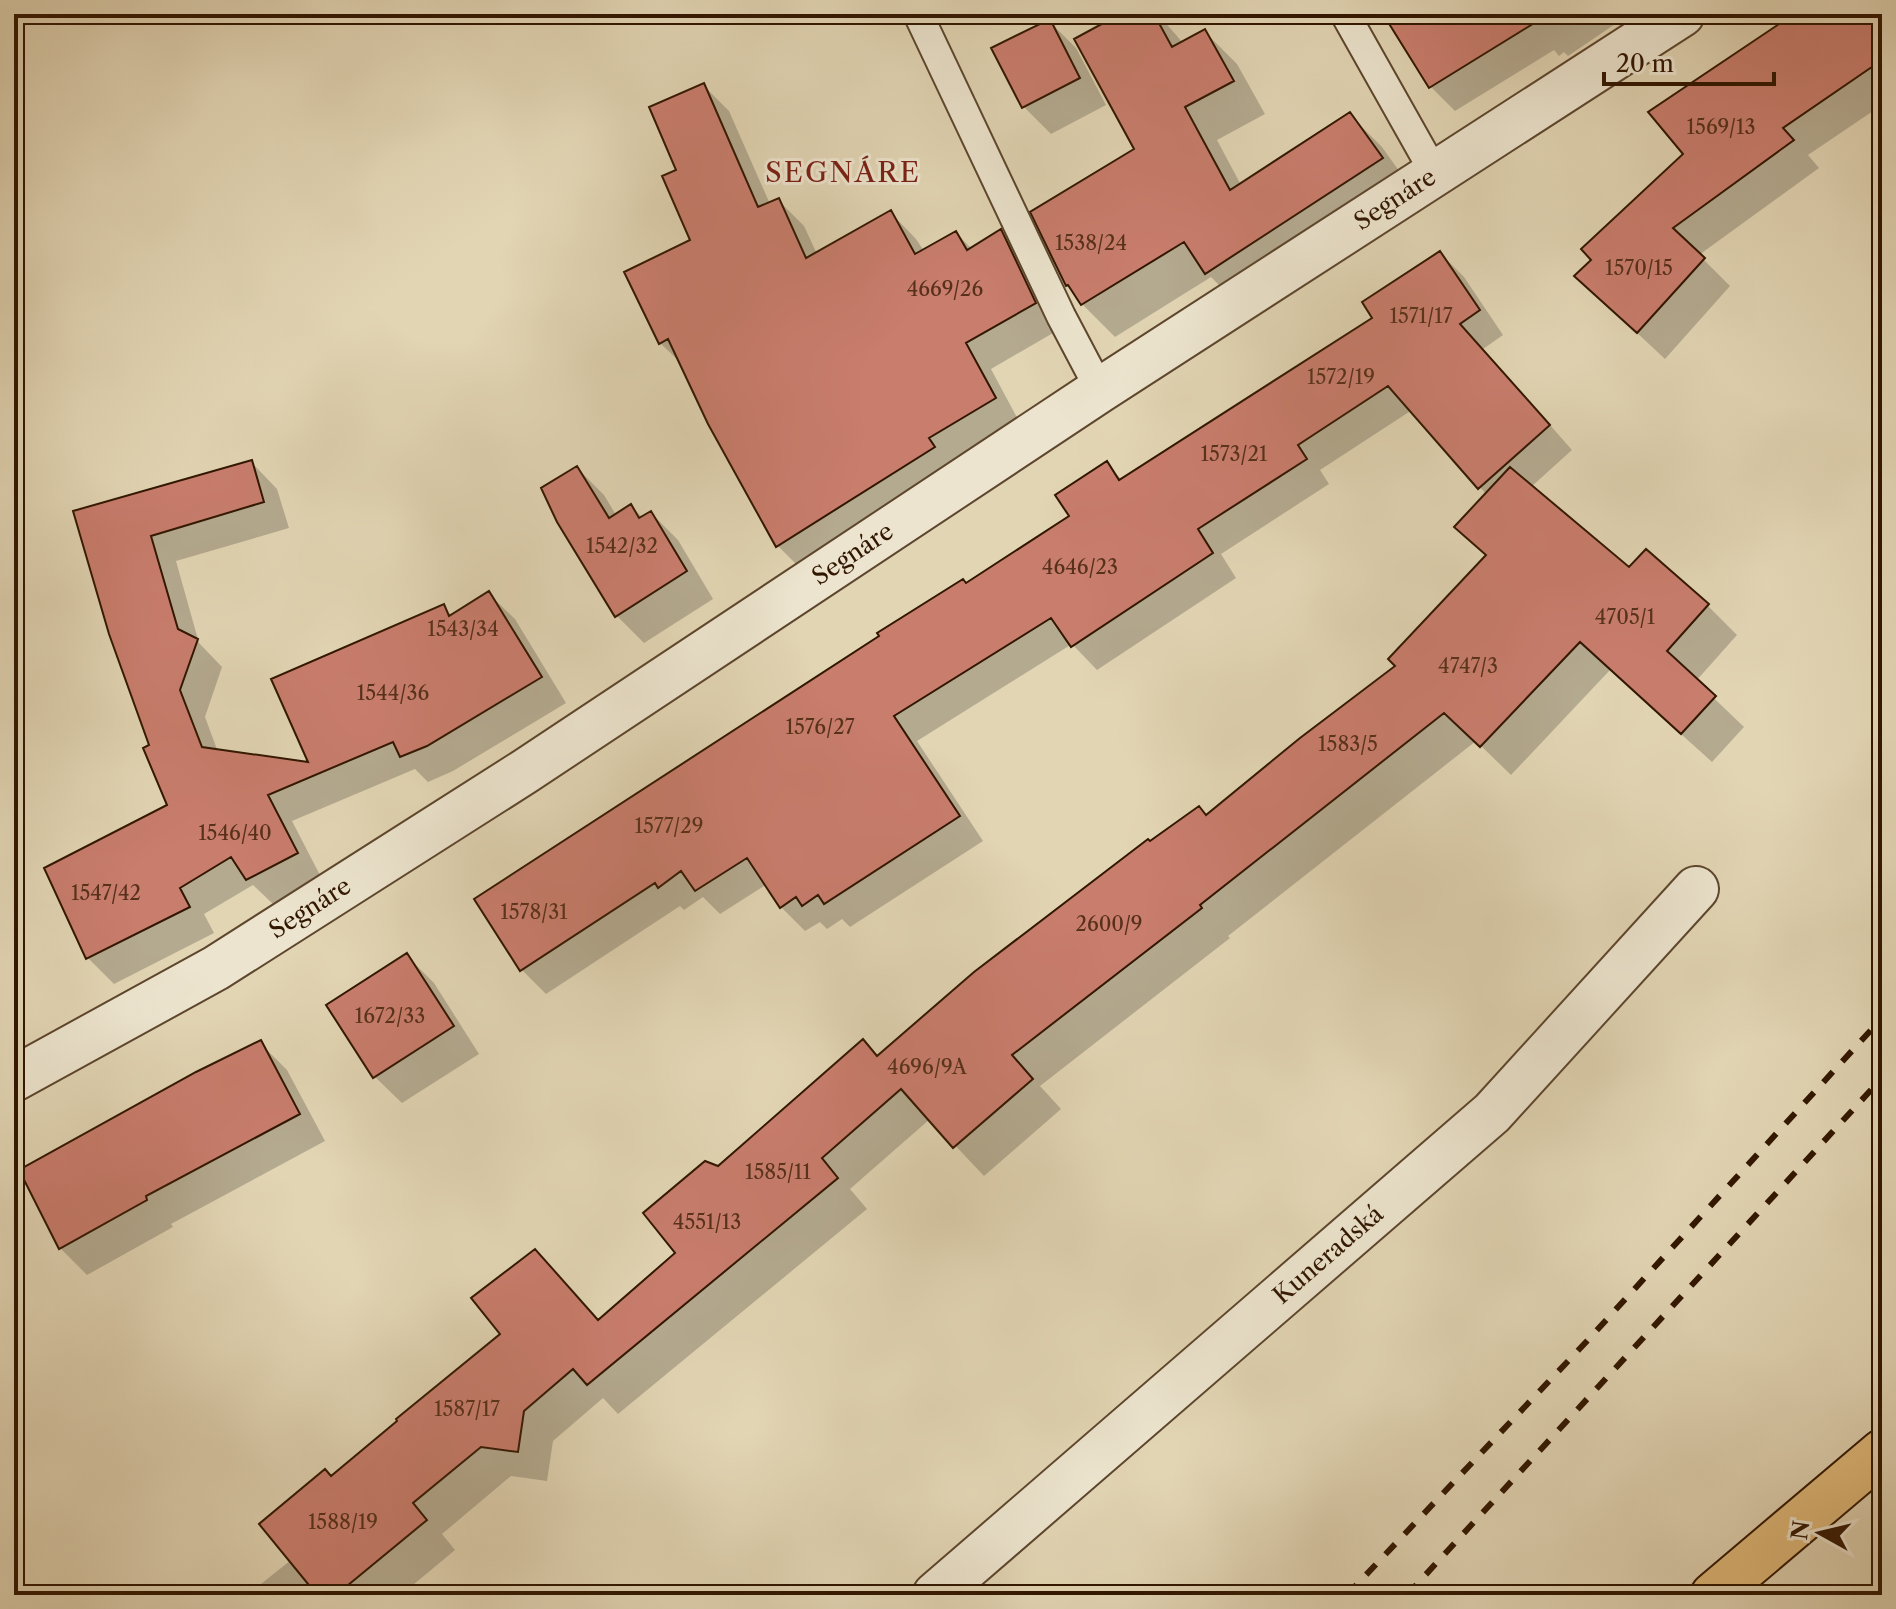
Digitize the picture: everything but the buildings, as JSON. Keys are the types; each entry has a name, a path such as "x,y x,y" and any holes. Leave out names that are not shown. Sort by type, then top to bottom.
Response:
{"main road":[{"path":"1713,1595 1882,1452"}],"street":[{"name":"Segnáre","path":"14,1079 243,951 538,763 1100,390 1682,14"},
{"name":"Kuneradská","path":"935,1595 1492,1113 1696,889"}],"lane":[{"path":"918,14 1061,316 1100,390"},
{"path":"1345,14 1434,172"}],"railway":[{"path":"1347,1595 1587,1341 1882,1018"},
{"path":"1407,1595 1882,1078"}],"district":[{"name":"SEGNÁRE","path":"843,172"}]}
